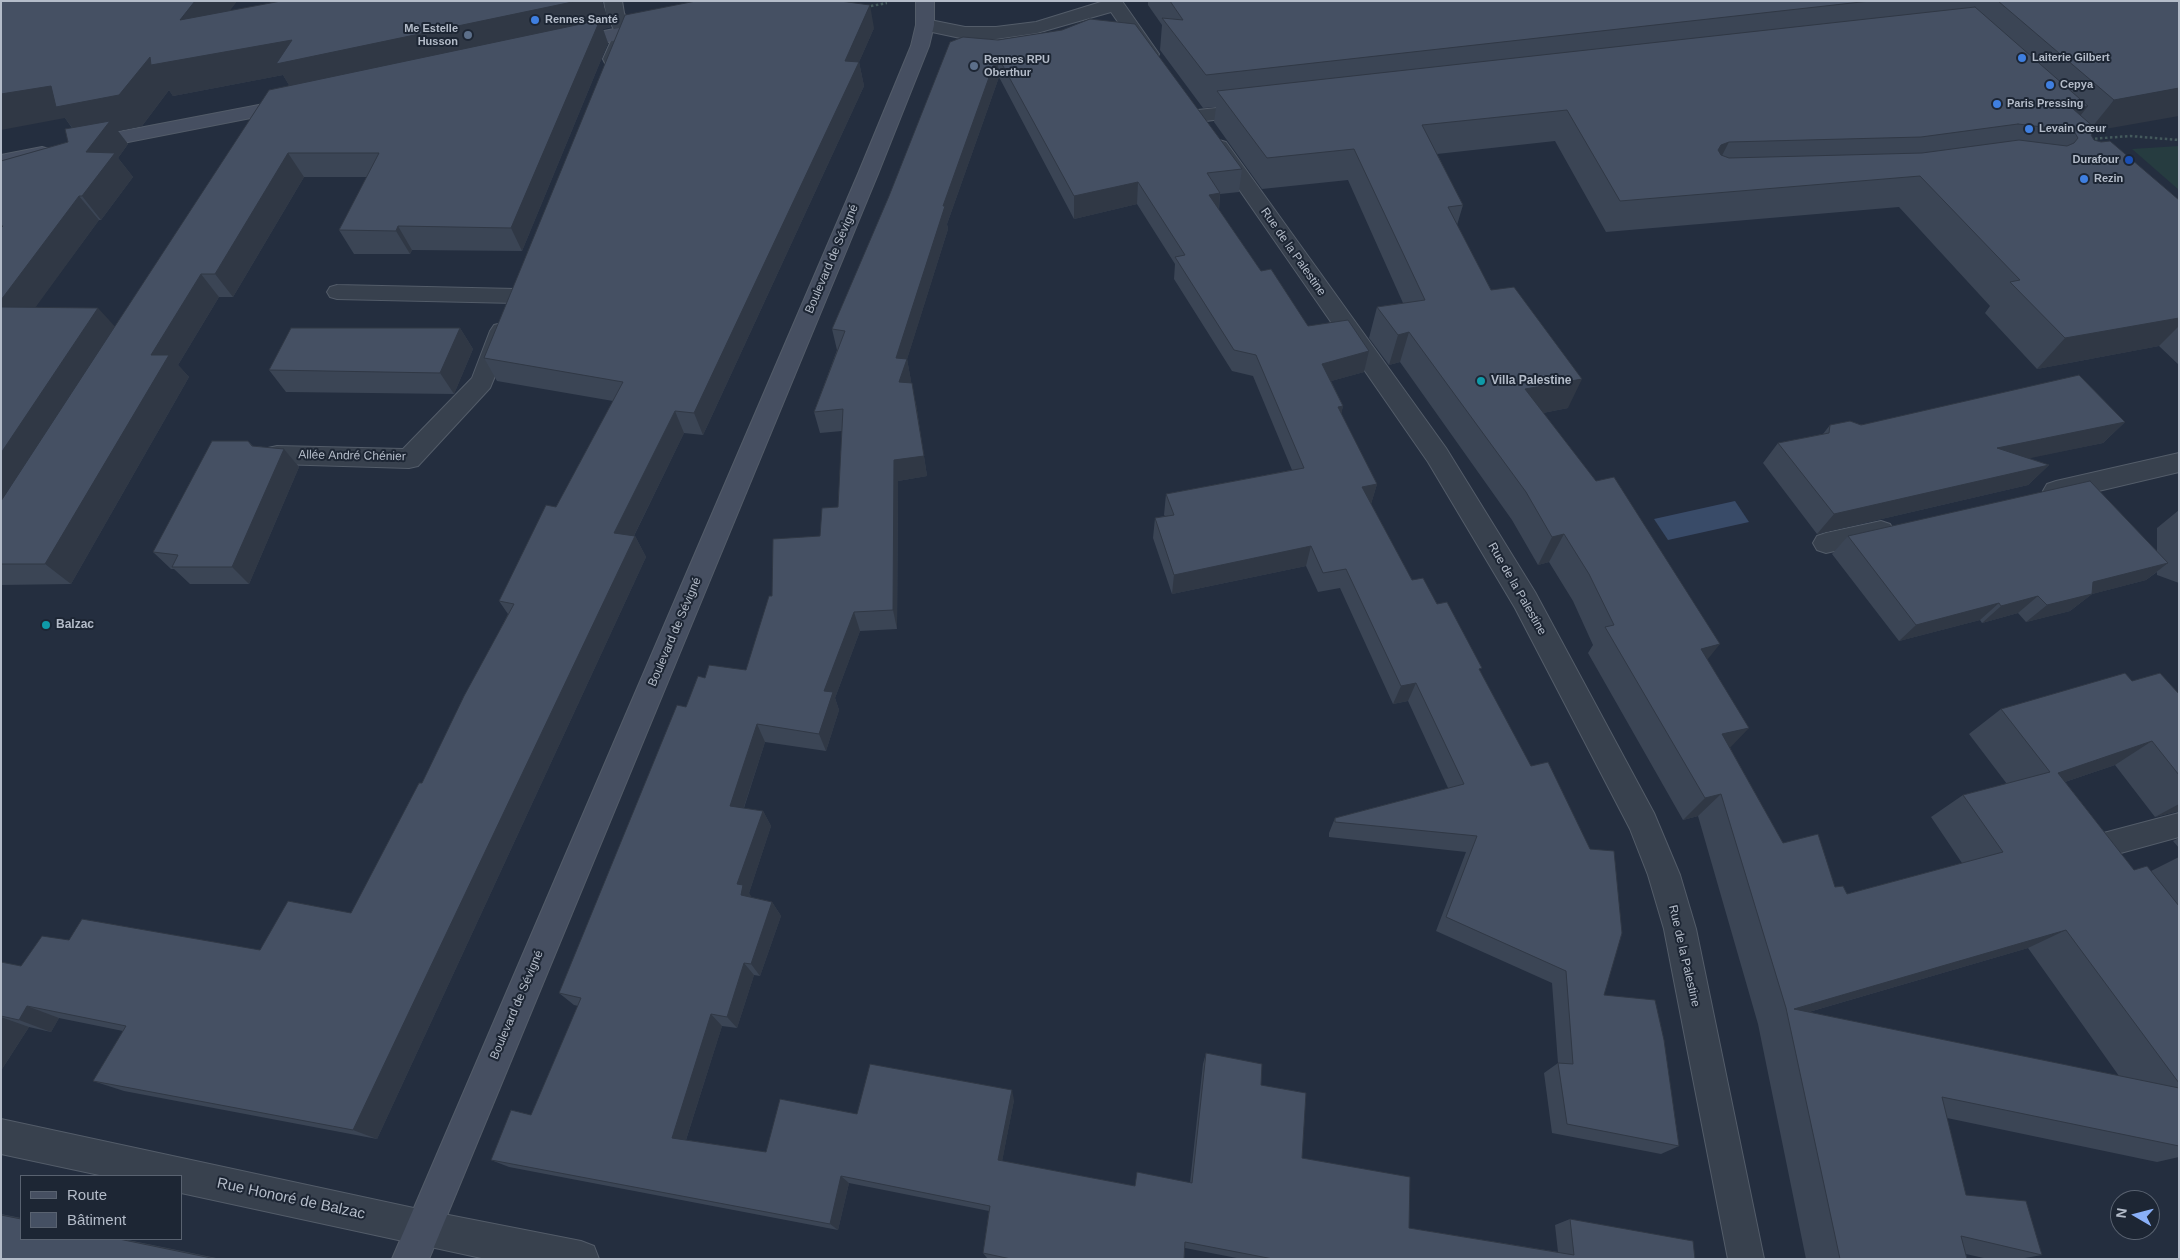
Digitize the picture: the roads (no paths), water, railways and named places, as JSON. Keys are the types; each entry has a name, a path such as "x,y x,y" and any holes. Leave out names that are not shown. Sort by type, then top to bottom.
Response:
{"street":[{"path":"925,13 965,33 996,33 1037,27 1115,3 1166,76"},
{"path":"608,4 657,27"},
{"path":"605,78 624,32 615,13 608,4"},
{"name":"Boulevard de Sévigné","path":"417,1243 868,174 920,46 925,13"},
{"path":"548,49 624,32 676,23"},
{"path":"1,161 303,102"},
{"name":"Rue de la Palestine","path":"1269,108 1190,107 1436,455 1525,600 1643,823 1664,875 1680,930 1706,1051 1746,1259"},
{"path":"259,133 275,108"},
{"name":"Allée André Chénier","path":"277,455 410,459 482,382 520,287"},
{"path":"2036,495 2179,462"},
{"path":"1826,544 1902,526"},
{"name":"Rue Honoré de Balzac","path":"1,1136 153,1175"},
{"name":"Rue Honoré de Balzac","path":"182,1183 417,1243 581,1259"}],"lane":[{"name":"Allée André Chénier","path":"337,292 520,287"},
{"path":"2120,877 2096,847 2179,825"}],"water":[{"path":"1735,501 1749,522 1668,540 1654,519"}],"place":[{"name":"Rennes Santé","path":"535,20"},
{"name":"Me Estelle Husson","path":"468,35"},
{"name":"Laiterie Gilbert","path":"2022,58"},
{"name":"Rennes RPU Oberthur","path":"974,66"},
{"name":"Cepya","path":"2050,85"},
{"name":"Paris Pressing","path":"1997,104"},
{"name":"Levain Cœur","path":"2029,129"},
{"name":"Durafour","path":"2129,160"},
{"name":"Rezin","path":"2084,179"},
{"name":"Villa Palestine","path":"1481,381"},
{"name":"Balzac","path":"46,625"}]}
